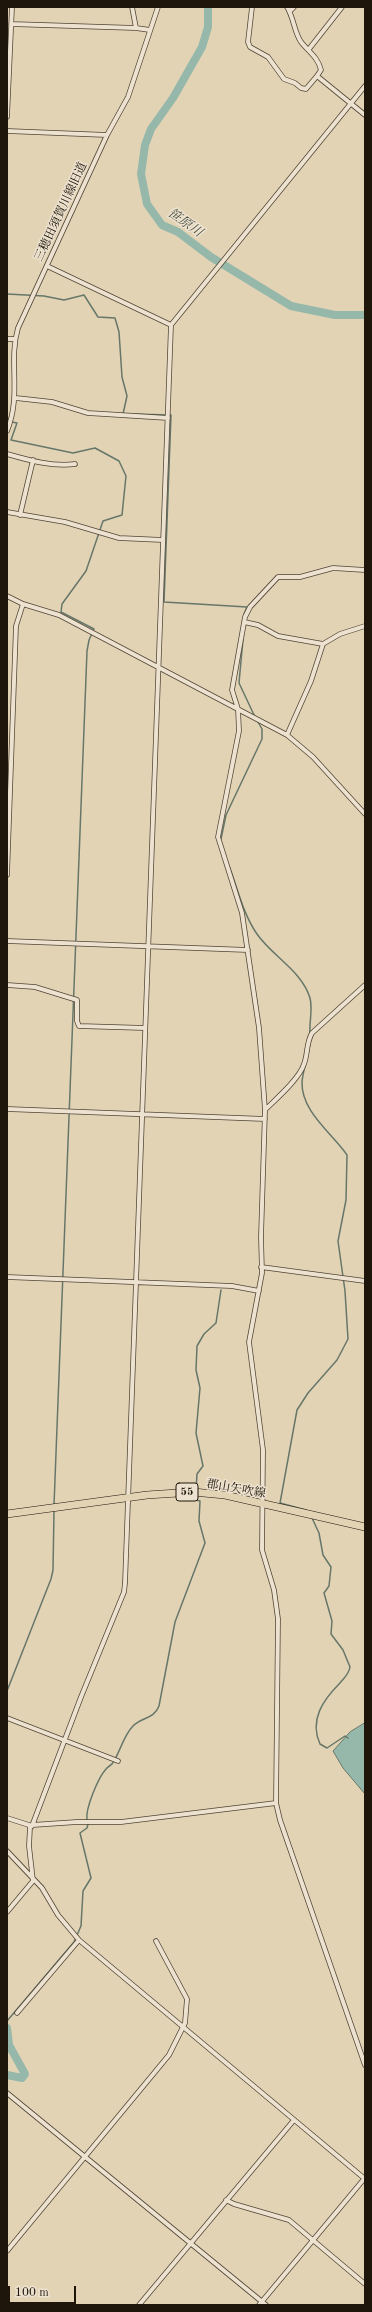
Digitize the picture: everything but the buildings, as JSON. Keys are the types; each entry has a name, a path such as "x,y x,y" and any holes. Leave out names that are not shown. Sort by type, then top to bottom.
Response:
{"main road":[{"name":"郡山矢吹線","path":"7,1514 127,1498 193,1492 225,1495 365,1527"}],"street":[{"path":"7,117 12,7"},
{"path":"132,7 136,28"},
{"name":"三穂田須賀川線旧道","path":"7,431 16,398 15,339 107,135 128,97 158,7"},
{"path":"252,7 248,42 250,47 263,53 283,78 295,83 301,88 306,89 317,76 320,66 309,49 301,41 289,9 294,7"},
{"path":"309,49 342,7"},
{"path":"11,24 136,28 150,30"},
{"path":"317,76 365,115"},
{"path":"7,1912 34,1878 29,1846 31,1826 124,1592 171,325 365,86"},
{"path":"7,131 107,135"},
{"path":"47,266 171,325"},
{"path":"7,338 15,339"},
{"path":"16,398 52,402 88,413 168,418"},
{"path":"7,454 33,460 67,465 74,464"},
{"path":"20,515 33,460"},
{"path":"7,512 65,522 119,538 163,540"},
{"path":"365,570 333,568 300,577 278,578 250,607 244,622 232,690 238,709 238,730 218,840 239,903 248,950 256,998 265,1110 261,1237 262,1267 249,1342 261,1426 263,1504 261,1527 262,1550 274,1590 278,1619 276,1803 280,1820 365,2064"},
{"path":"7,596 23,604 60,615 287,735 313,757 365,814"},
{"path":"7,875 16,626 23,604"},
{"path":"244,622 258,625 278,636 323,644 340,634 365,626"},
{"path":"287,735 311,681 323,644"},
{"path":"7,941 248,950"},
{"path":"7,985 35,988 77,1000 77,1021 79,1026 146,1028"},
{"path":"265,1110 302,1068 312,1033 365,985"},
{"path":"7,1109 265,1119"},
{"path":"262,1267 365,1281"},
{"path":"7,1277 232,1286 259,1291"},
{"path":"7,1718 118,1761"},
{"path":"7,1818 31,1826 77,1822 121,1822 276,1803"},
{"path":"7,1851 34,1878 79,1940 365,2179 313,2240 262,2304 7,2093"},
{"path":"17,2013 79,1940"},
{"path":"7,2251 166,2061 184,2023 187,1996 156,1942"},
{"path":"139,2305 191,2245 226,2200 294,2120"},
{"path":"226,2200 234,2204 289,2220 365,2284"}],"shaded area":[{"path":"365,1723 365,1794 343,1768 333,1751 350,1732"}],"waterway":[{"name":"笹原川","path":"208,7 208,27 202,47 173,98 151,129 145,145 141,174 147,204 162,225 178,232 211,257 291,306 335,315 365,315"},
{"path":"7,294 44,296 64,300 84,295 98,317 115,318 119,332 122,377 127,396 123,414"},
{"path":"129,414 171,415 164,602 247,607 244,614"},
{"path":"7,421 17,423 11,440 73,453 95,448 119,461 126,476 122,515 103,521 86,571 62,604 61,612 94,629 89,640 87,651 54,1505"},
{"path":"243,639 239,683 255,717"},
{"path":"221,839 226,815 262,739 262,729 258,722"},
{"path":"229,866 244,910 257,934 263,942 294,972 306,988 311,1002 310,1034"},
{"path":"306,1510 280,1503 297,1410 308,1393 337,1360 348,1339 345,1291 338,1241 346,1200 347,1155 312,1113 303,1093 302,1082 310,1042"},
{"path":"196,1490 197,1474 203,1466 196,1433 200,1388 196,1370 197,1346 204,1334 216,1323 221,1290"},
{"path":"87,1820 90,1801 96,1786 103,1773 113,1763 127,1734 136,1723 151,1716 159,1706 175,1622 205,1543 199,1521 200,1501 196,1500 196,1494"},
{"path":"7,1691 51,1579 53,1570 54,1511"},
{"path":"312,1518 319,1533 323,1555 331,1567 329,1586 324,1593 332,1621 331,1634 343,1650 350,1667 349,1672 323,1703 317,1719 317,1735 320,1744 327,1748 345,1736 348,1738"},
{"path":"7,2021 74,1942 81,1926 83,1891 91,1878 80,1833 87,1828 88,1824"},
{"path":"7,2028 9,2045 25,2074 22,2078 7,2075"}]}
